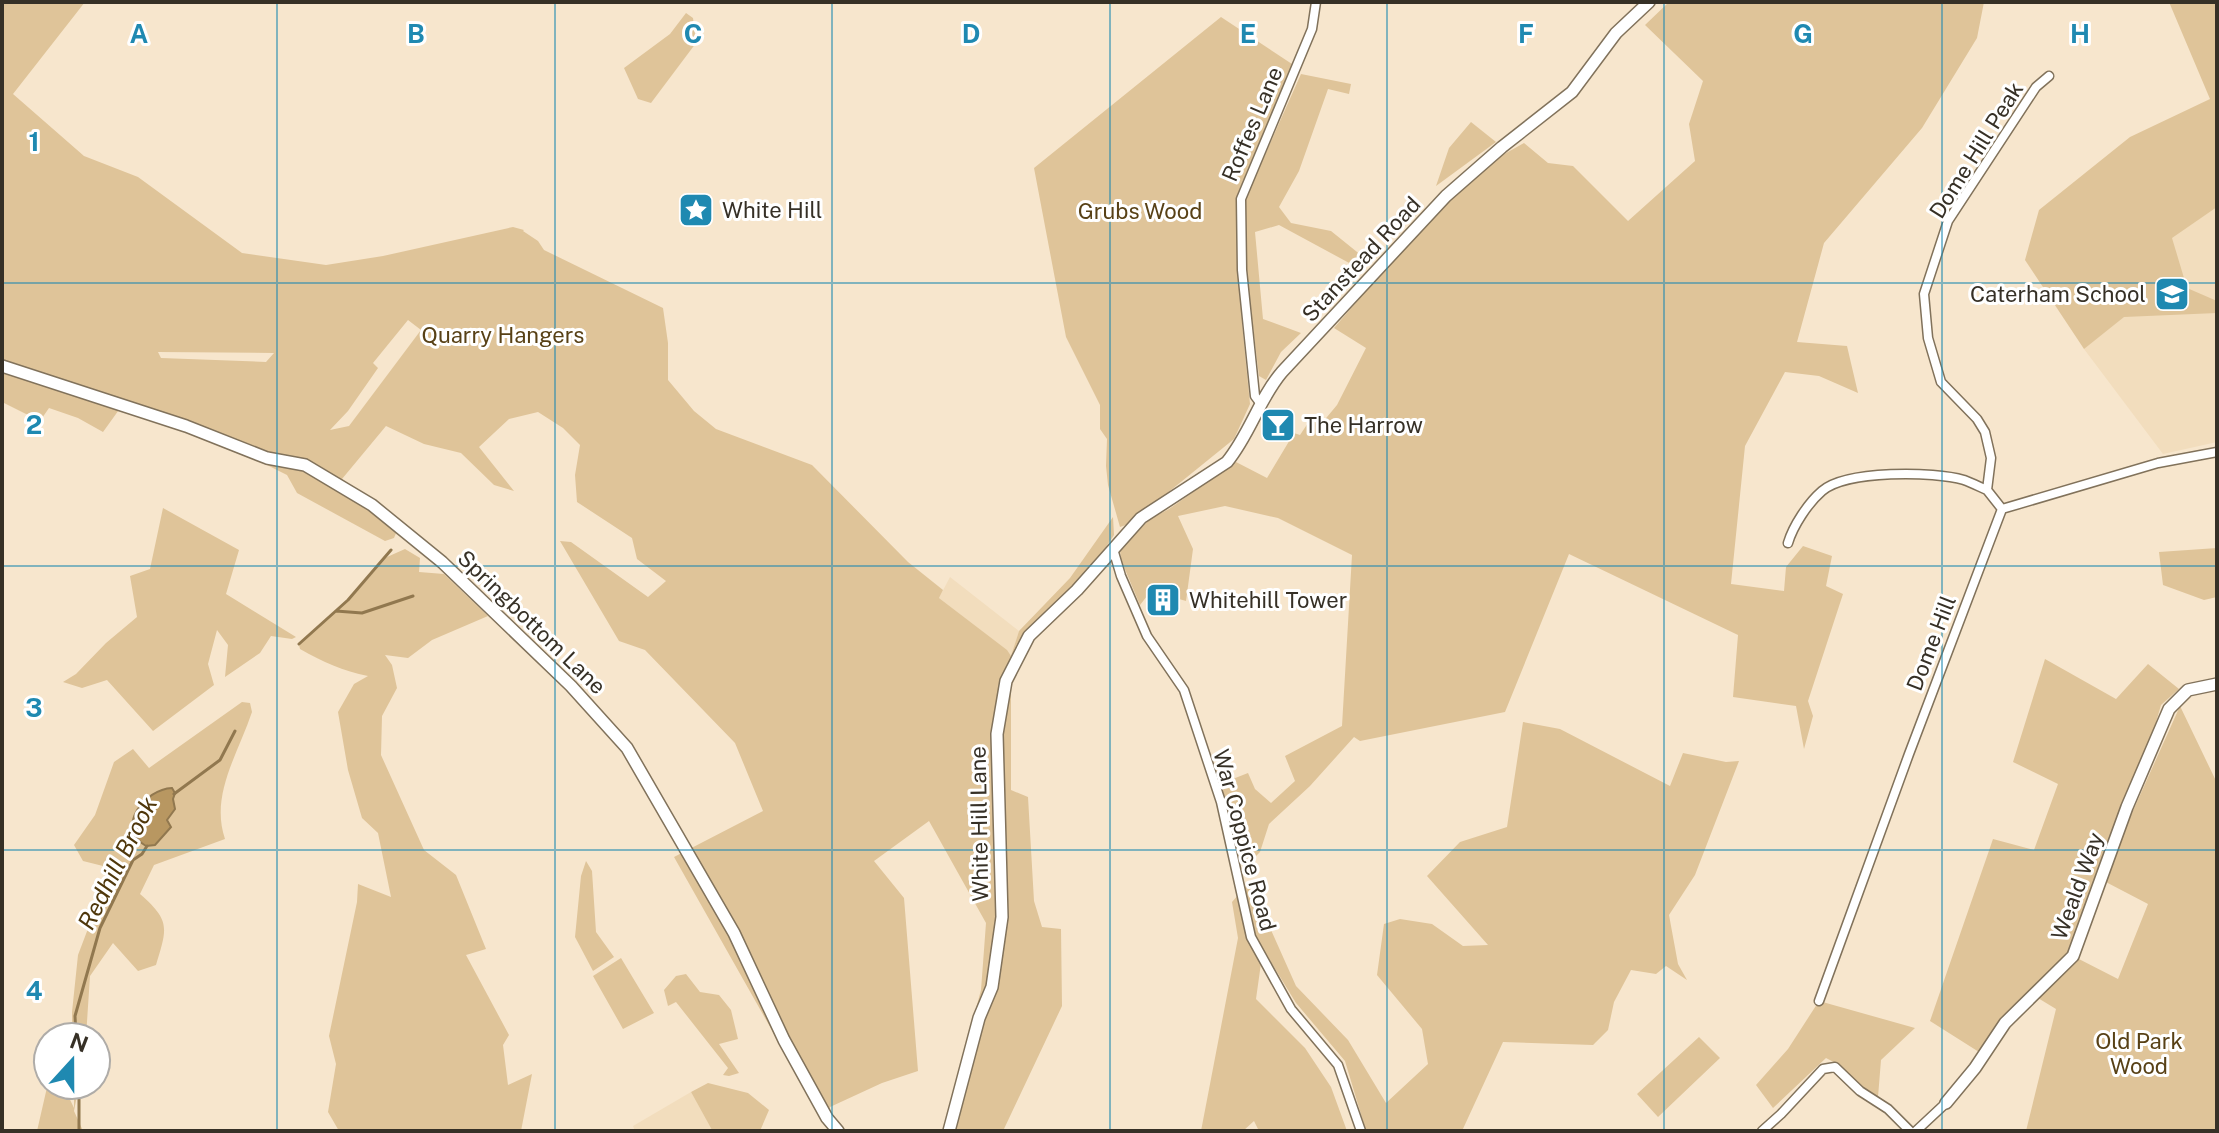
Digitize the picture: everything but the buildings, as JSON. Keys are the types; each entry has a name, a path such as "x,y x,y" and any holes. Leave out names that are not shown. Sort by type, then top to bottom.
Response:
{"street":[{"name":"Roffes Lane","path":"1261,404 1255,396 1242,270 1241,199 1312,29 1316,2"},
{"name":"Stanstead Road","path":"1113,549 1141,518 1227,462 1238,449 1270,385 1446,196 1572,92 1616,33 1649,2"},
{"name":"Dome Hill Peak","path":"1987,490 1991,458 1985,432 1977,419 1941,382 1928,338 1924,294 1948,221 2036,87 2049,76"},
{"name":"Springbottom Lane","path":"2,366 186,426 267,458 305,465 372,505 442,562 571,686 627,748 734,933 784,1040 827,1118 838,1131"},
{"path":"1788,543 1792,530 1823,490 1854,478 1918,473 1963,480 1987,490 2002,509 2158,463 2217,452"},
{"name":"Dome Hill","path":"1819,1001 2002,509"},
{"name":"White Hill Lane","path":"949,1131 979,1018 992,987 1002,917 997,734 1006,681 1029,636 1077,590 1113,549"},
{"name":"War Coppice Road","path":"1113,549 1147,636 1184,690 1221,802 1251,937 1291,1009 1338,1065 1361,1131"},
{"name":"Weald Way","path":"1916,1131 1961,1086 2005,1023 2073,956 2127,807 2169,709 2188,690 2217,684"},
{"path":"1762,1131 1829,1066 1835,1067 1860,1091 1888,1109 1910,1131"}],"shaded area":[{"name":"Caterham School","path":"2217,207 2217,442 2163,454 2084,349 2171,238"},
{"path":"950,577 1019,631 1011,657 939,598"},
{"path":"172,788 175,809 167,820 171,827 155,845 146,846 133,829 137,811 152,795"},
{"path":"691,1092 713,1131 635,1131 633,1126"}],"green space":[{"name":"Quarry Hangers","path":"2,2 85,2 13,94 84,156 138,177 242,253 326,265 383,256 513,227 524,230 544,250 663,308 668,343 668,380 694,411 716,429 812,465 908,562 943,590 939,598 1011,656 1019,631 1070,578 1113,517 1114,535 1104,550 1073,587 1026,633 1011,657 1011,790 1028,797 1034,901 1042,927 1061,929 1062,1006 1003,1131 943,1131 981,990 986,923 929,821 874,861 904,898 918,1071 882,1083 830,1107 826,1126 674,857 763,811 735,743 645,650 619,641 560,541 571,542 648,597 666,581 637,559 632,538 577,502 575,475 580,445 563,428 538,412 509,419 479,447 514,491 494,485 461,453 424,444 386,426 342,479 401,521 394,538 385,541 297,493 287,475 121,407 103,432 78,418 49,408 40,421 2,402","holes":["408,320 421,330 349,426 330,430 348,411 378,368 373,363","158,352 274,353 266,362 161,358"]},
{"path":"1669,2 1984,2 1977,38 1922,128 1824,243 1797,342 1847,346 1858,393 1819,376 1785,372 1745,446 1731,584 1784,591 1786,567 1803,546 1832,556 1826,586 1843,594 1808,701 1813,716 1804,749 1796,706 1733,697 1738,635 1569,554 1505,712 1360,741 1354,737 1310,786 1269,824 1260,852 1245,867 1235,825 1220,784 1248,773 1255,789 1271,803 1295,781 1285,756 1342,726 1352,555 1278,518 1225,506 1178,516 1193,549 1186,601 1151,591 1140,605 1121,560 1120,550 1150,519 1236,462 1267,478 1294,433 1300,435 1314,414 1317,429 1337,405 1366,348 1334,328 1439,206 1499,157 1524,143 1548,163 1573,166 1628,221 1695,161 1689,124 1703,81 1645,25"},
{"path":"2169,2 2217,2 2217,207 2172,238 2187,288 2217,301 2217,313 2124,317 2084,349 2025,260 2039,210 2130,137 2210,99"},
{"path":"686,13 693,18 696,43 651,103 638,99 624,68 670,34"},
{"name":"Grubs Wood","path":"1221,17 1292,64 1236,198 1242,323 1250,404 1234,439 1129,524 1120,527 1108,485 1107,439 1100,429 1100,405 1066,337 1034,168"},
{"path":"1301,74 1351,84 1349,94 1328,89 1299,171 1279,207 1291,223 1331,231 1367,260 1364,271 1279,225 1255,232 1263,319 1301,333 1281,352 1266,380 1259,376 1246,269 1244,202"},
{"path":"1471,122 1496,142 1436,186 1449,148"},
{"path":"163,508 239,550 226,594 296,637 271,636 260,653 225,677 228,645 217,630 208,664 214,685 153,731 107,680 82,688 63,682 76,674 137,617 130,576 150,569"},
{"path":"2217,548 2217,597 2204,600 2163,585 2159,552"},
{"path":"405,549 420,558 419,572 444,574 488,616 432,640 408,658 385,655 392,665 397,688 382,716 381,755 424,850 456,875 486,949 466,955 509,1035 503,1045 508,1085 532,1074 521,1131 339,1131 328,1112 336,1064 329,1036 358,884 391,897 378,833 362,818 348,770 338,712 354,684 368,676 325,662 300,649 299,645 352,597 387,557"},
{"path":"2045,659 2116,699 2148,664 2179,689 2161,705 2150,743 2067,954 2038,981 1979,1052 1930,1021 1993,839 2034,850 2058,784 2013,762"},
{"path":"242,702 250,703 252,712 223,791 221,823 225,839 154,865 140,894 157,911 164,926 156,965 138,971 113,943 90,976 87,1021 72,1021 78,955 111,868 83,861 74,845 95,815 114,762 133,749 149,768"},
{"name":"Old Park Wood","path":"2180,706 2217,783 2217,1131 2026,1131 2056,1009 2033,995 2073,956 2118,979 2148,904 2102,880"},
{"path":"1523,722 1560,729 1670,786 1683,753 1726,762 1739,761 1695,875 1669,915 1678,964 1687,980 1666,966 1656,974 1631,970 1614,1002 1608,1030 1593,1045 1503,1042 1462,1131 1366,1131 1345,1061 1296,1003 1263,949 1256,999 1305,1048 1331,1087 1347,1131 1259,1131 1254,1121 1243,1131 1201,1131 1238,938 1232,902 1248,884 1267,916 1296,986 1348,1040 1386,1103 1428,1064 1422,1029 1377,975 1384,924 1400,919 1432,924 1463,946 1488,945 1427,876 1460,842 1507,827"},
{"path":"586,861 592,871 596,932 614,957 593,971 575,937 581,876"},
{"path":"621,958 654,1013 623,1029 593,976"},
{"path":"686,974 700,992 719,995 731,1010 738,1039 719,1044 739,1073 723,1075 728,1068 676,1002 668,1006 664,990 676,976"},
{"path":"1819,1001 1915,1028 1881,1060 1878,1097 1826,1058 1773,1108 1756,1085 1788,1049"},
{"path":"1699,1037 1720,1058 1658,1117 1637,1094"},
{"path":"708,1083 748,1093 769,1110 760,1131 712,1130 691,1092"},
{"path":"44,1101 71,1101 74,1108 76,1101 74,1111 83,1131 37,1131"}],"waterway":[{"path":"299,644 348,600 391,550"},
{"path":"336,611 362,613 413,596"},
{"name":"Redhill Brook","path":"174,794 220,760 235,731"},
{"name":"Redhill Brook","path":"75,1021 100,928 133,860 147,846"},
{"name":"Redhill Brook","path":"79,1101 79,1131"}],"place":[{"name":"White Hill","path":"696,210"},
{"name":"Caterham School","path":"2172,294"},
{"name":"The Harrow","path":"1278,425"},
{"name":"Whitehill Tower","path":"1163,600"}]}
